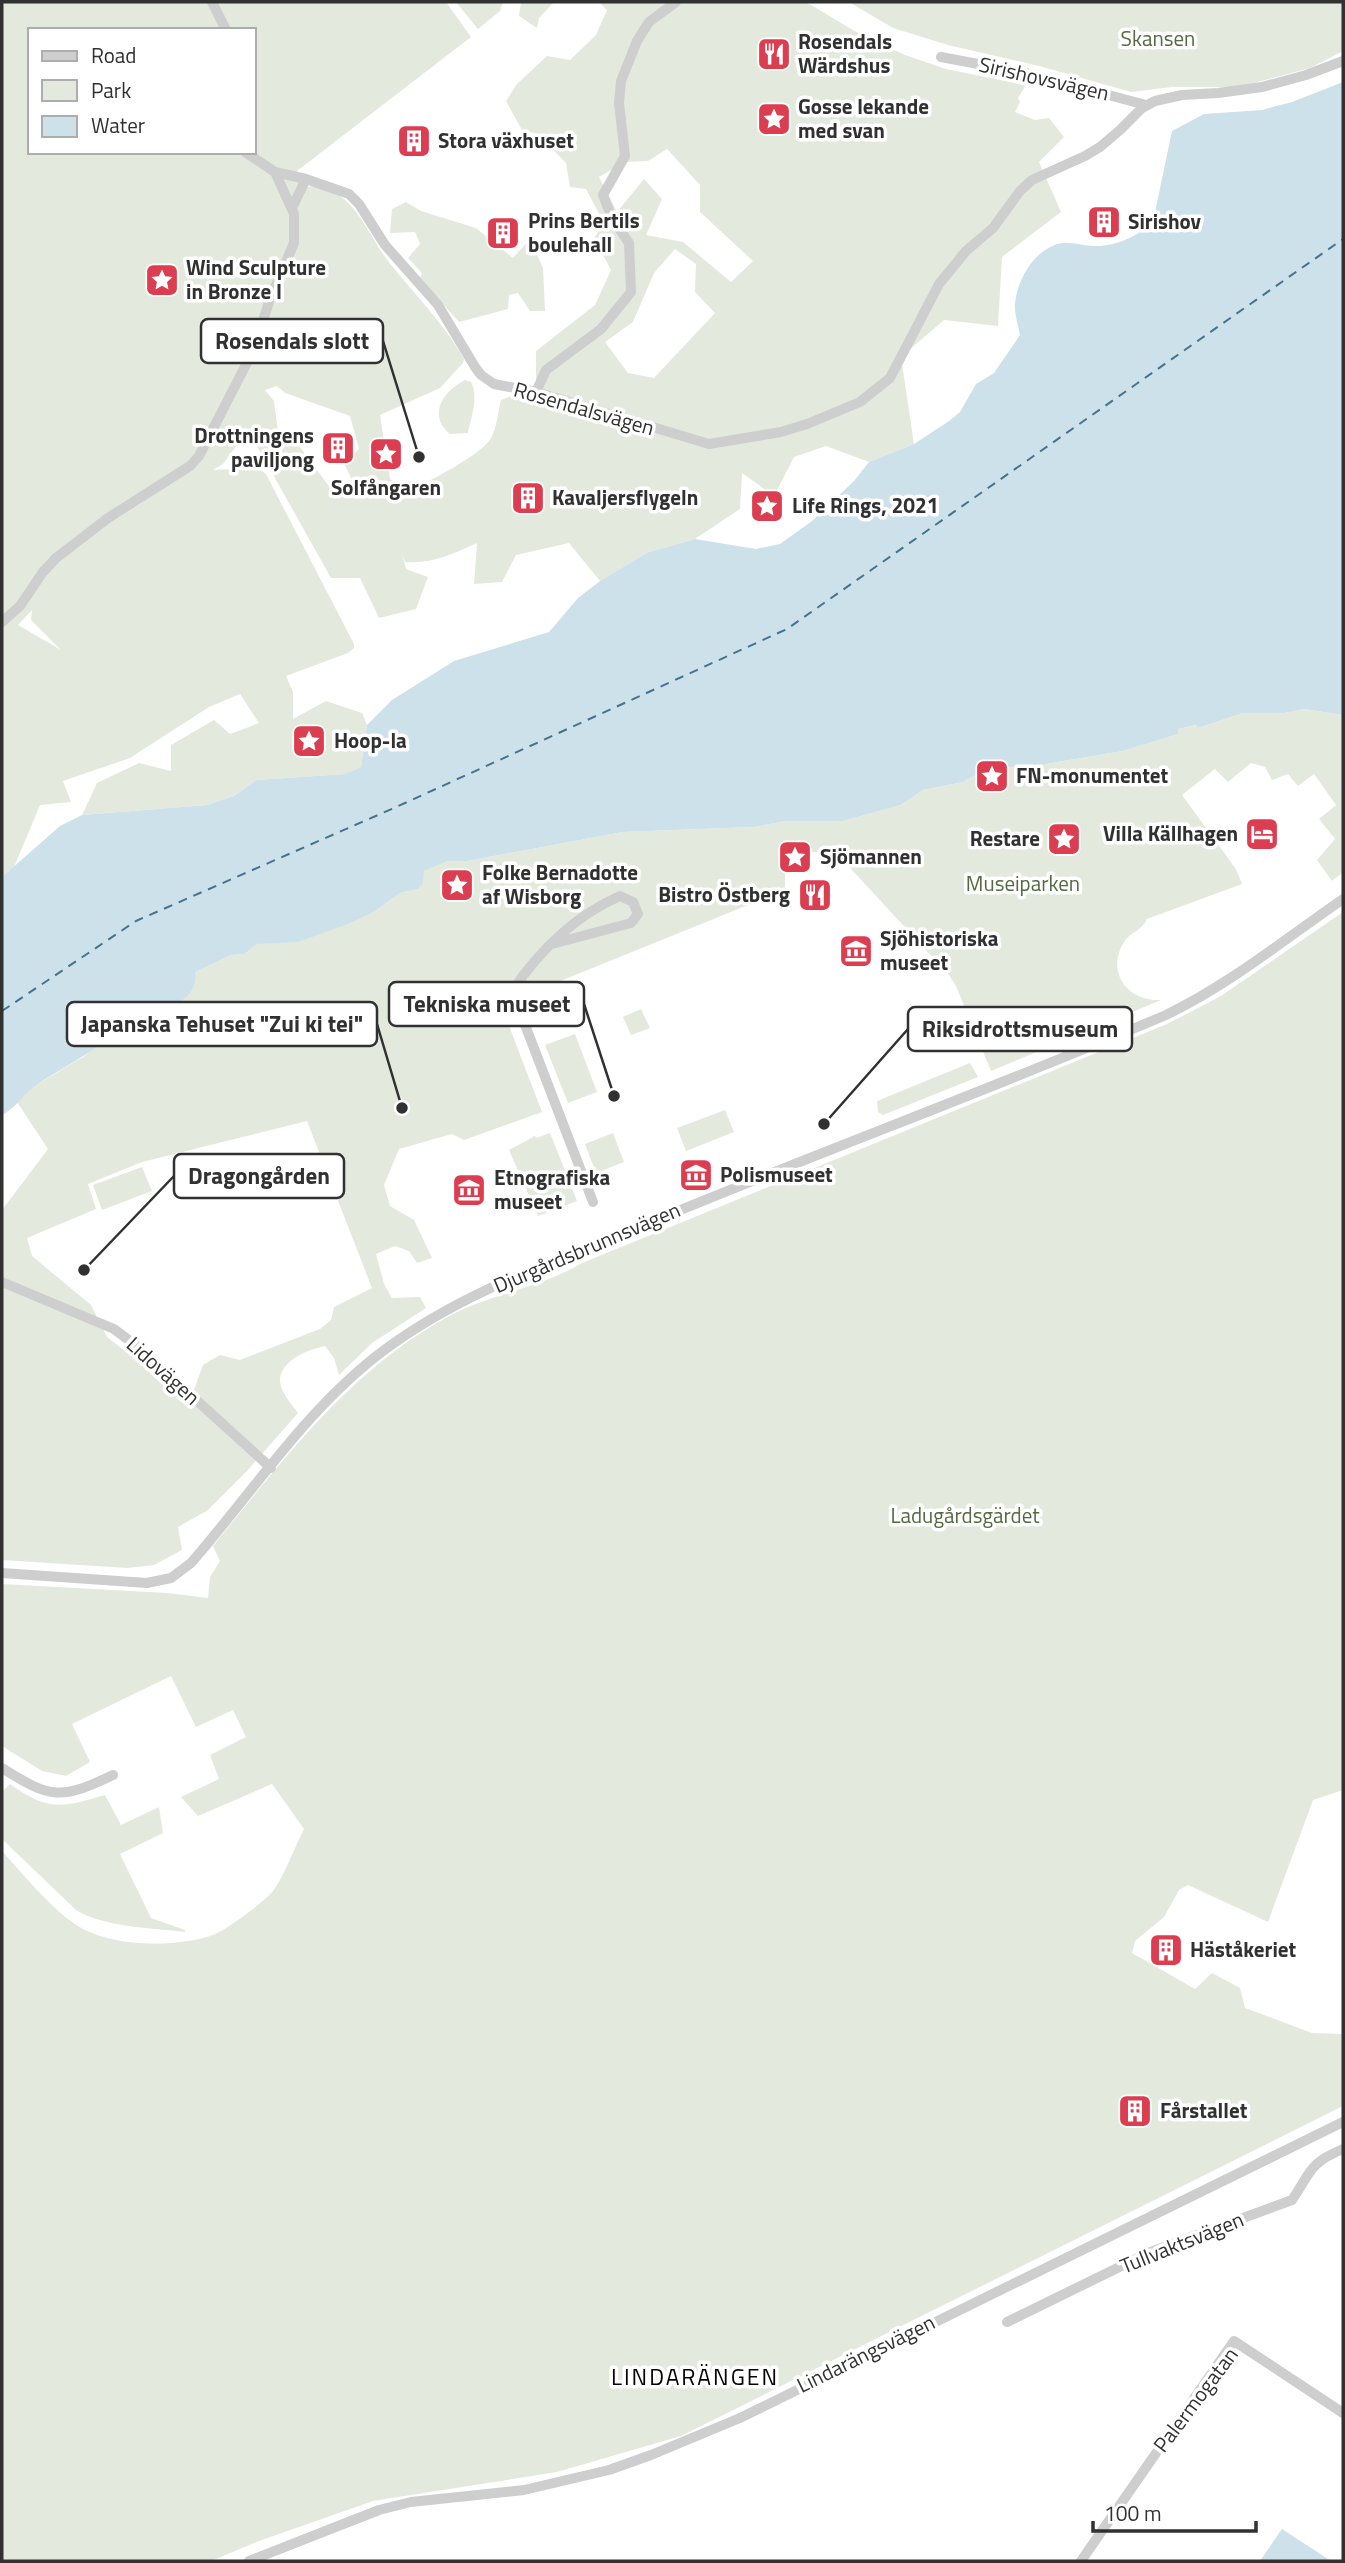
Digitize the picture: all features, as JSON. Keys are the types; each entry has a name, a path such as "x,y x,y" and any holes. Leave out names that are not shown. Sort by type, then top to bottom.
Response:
{"street":[{"path":"212,2 225,28"},
{"path":"536,393 547,370 601,329 631,292 629,243 612,218 603,195 625,156 619,103 621,82 637,41 649,22 676,2"},
{"name":"Sirishovsvägen","path":"941,57 1026,73 1146,105"},
{"name":"Rosendalsvägen","path":"275,172 306,179 349,194 359,204 385,245 445,315 481,375 494,384 536,393 709,444 781,432 847,409 881,387 890,378 939,284 966,251 993,228 1022,188 1041,175 1072,163 1100,147 1146,105 1173,96 1262,87 1343,61"},
{"path":"2,622 22,603 56,558 108,519 190,466 200,456 253,351 278,275 294,243 294,214 275,172 248,154"},
{"path":"292,208 306,179"},
{"path":"552,944 631,923 638,914 633,902 620,896 595,907 563,932 533,961 512,991 593,1202"},
{"name":"Djurgårdsbrunnsvägen","path":"2,1573 147,1583 171,1578 191,1563 304,1427 352,1378 381,1352 435,1316 513,1278 1166,1015 1200,999 1237,975 1343,899"},
{"name":"Lidovägen","path":"2,1282 114,1329 138,1347 271,1468"},
{"path":"2,1768 45,1791 66,1794 113,1775"},
{"name":"Lindarängsvägen","path":"249,2561 379,2510 411,2502 524,2490 609,2469 651,2455 740,2417 1343,2122"},
{"name":"Tullvaktsvägen","path":"1007,2322 1148,2253 1292,2200 1310,2169 1324,2157 1343,2150"},
{"name":"Palermogatan","path":"1081,2561 1234,2341 1343,2413"}],"green space":[{"path":"2,2 446,2 471,37 297,171 305,188 325,189 340,196 350,205 388,261 438,320 464,359 440,388 380,415 390,479 421,485 459,464 486,444 495,429 501,400 536,387 536,351 595,305 611,270 594,238 604,223 586,189 570,187 566,163 538,134 522,130 506,101 517,84 547,56 570,60 596,35 607,10 599,2 806,2 858,33 905,55 946,69 1026,85 1018,98 1020,102 1015,112 1035,120 1049,118 1064,137 1039,162 1061,212 1002,257 998,326 944,320 901,357 914,444 869,462 826,446 794,457 774,496 742,473 740,509 695,539 646,553 600,581 569,543 516,555 502,582 474,584 477,543 433,560 405,562 402,554 406,569 428,577 416,609 379,618 360,578 331,578 248,430 223,464 213,470 257,468 266,474 354,644 354,648 348,653 286,676 293,692 293,719 326,701 362,713 367,725 361,767 346,774 256,780 234,796 207,805 82,815 97,783 139,763 171,771 171,745 214,720 230,734 259,723 240,694 209,707 130,758 63,781 71,802 40,805 14,867 2,877","holes":["667,149 700,185 700,212 753,261 731,282 683,242 646,235 662,199 644,179 617,212 599,177 625,162 648,161","675,249 696,264 695,292 715,313 654,378 628,373 605,342 633,322 654,273","277,386 285,393 350,416 359,449 344,463 352,480 328,485 300,447 279,440 274,401 265,390","32,610 31,620 61,650 18,625"]},
{"path":"456,2 503,2 500,11 478,29"},
{"path":"521,2 554,2 539,18 537,28 519,16"},
{"name":"Skansen","path":"849,2 1343,2 1343,51 1310,68 1239,87 1172,87 1131,92 1039,66 948,45 893,28"},
{"path":"406,202 421,211 476,228 513,258 530,239 543,268 545,311 530,311 518,293 509,295 508,309 459,322 420,278 422,273 408,258 420,244 415,232 390,233 392,209"},
{"path":"465,380 471,382 474,394 468,433 450,434 443,427 439,411 450,390"},
{"name":"Museiparken","path":"1304,709 1343,715 1343,872 1332,881 1317,860 1335,839 1319,819 1336,805 1314,774 1298,786 1288,774 1272,780 1265,767 1251,763 1228,782 1215,769 1182,795 1236,869 1242,884 1147,919 1143,926 1124,942 1117,964 1123,983 1139,996 1161,1000 991,1071 949,975 841,858 836,859 830,852 785,852 785,890 501,1005 542,1112 464,1140 452,1134 399,1149 384,1185 390,1206 414,1220 432,1258 417,1263 409,1251 395,1246 376,1254 384,1284 392,1298 420,1297 426,1308 372,1343 339,1375 334,1358 325,1346 305,1352 286,1365 280,1378 281,1387 298,1413 208,1510 178,1527 182,1550 154,1565 127,1568 2,1560 2,1210 48,1149 17,1102 36,1085 83,1057 122,1028 142,1016 179,1004 194,972 231,955 245,954 257,944 374,912 400,893 418,889 423,871 448,861 467,861 623,832 754,827 786,821 843,821 901,805 923,790 963,782 991,767 1028,767 1123,751 1178,734 1178,729 1197,725 1198,728 1243,713 1285,713","holes":["307,1121 372,1288 334,1307 331,1320 320,1329 240,1360 220,1355 203,1365 194,1390 181,1402 133,1357 107,1337 91,1305 32,1256 27,1238 96,1209 88,1184 142,1162"]},
{"name":"Ladugårdsgärdet","path":"1343,912 1343,1790 1313,1800 1268,1922 1188,1885 1179,1890 1164,1917 1135,1941 1132,1953 1195,1989 1212,1973 1240,1988 1245,2008 1312,2033 1343,2034 1343,2106 681,2436 557,2472 373,2501 211,2561 2,2561 2,1851 48,1901 78,1926 92,1933 125,1942 181,1942 213,1935 269,1896 285,1870 304,1829 272,1784 198,1816 181,1797 219,1779 210,1755 246,1737 233,1710 196,1727 171,1676 72,1724 90,1762 66,1776 42,1771 2,1746 2,1584 167,1593 208,1598 210,1577 220,1561 213,1546 293,1449 351,1388 383,1361 453,1314 551,1278 1167,1024 1221,996"},
{"path":"641,1009 650,1028 631,1035 623,1017"},
{"path":"575,1034 597,1092 568,1103 545,1045"},
{"path":"970,1063 978,1077 883,1115 878,1112 877,1101"},
{"path":"725,1110 734,1132 686,1151 677,1128"},
{"path":"550,1133 577,1201 538,1216 509,1150 535,1136 536,1138"},
{"path":"613,1133 624,1162 596,1173 585,1144"},
{"path":"142,1167 152,1191 102,1210 93,1185"},
{"path":"10,1784 45,1803 77,1803 105,1795 121,1825 159,1807 163,1833 120,1854 151,1918 185,1932 114,1923 87,1916 76,1910 2,1839 2,1792"}],"water":[{"path":"1343,82 1343,715 1304,709 1285,713 1243,713 1198,728 1196,725 1178,729 1178,734 1123,751 1028,767 991,767 963,782 923,790 901,805 843,821 786,821 754,827 623,832 467,861 448,861 424,871 423,883 418,889 400,893 374,912 345,925 298,942 257,944 245,954 231,955 195,972 195,983 191,992 183,999 127,1025 87,1054 39,1083 2,1115 2,877 60,826 82,815 207,805 234,796 256,780 345,774 361,767 367,725 392,700 454,661 549,632 578,598 646,553 695,539 756,549 780,544 812,521 854,481 869,462 914,444 960,412 976,384 994,373 1020,335 1015,311 1017,293 1024,274 1044,251 1062,243 1094,246 1111,244 1128,239 1150,223 1154,217 1172,131 1204,114 1262,110 1292,102"},
{"path":"1282,2529 1331,2561 1260,2561"}],"ferry route":[{"path":"2,1011 136,921 394,808 787,629 1343,239"}],"place":[{"name":"Rosendals Wärdshus","path":"774,54"},
{"name":"Gosse lekande med svan","path":"774,119"},
{"name":"Stora växhuset","path":"414,141"},
{"name":"Sirishov","path":"1104,222"},
{"name":"Prins Bertils boulehall","path":"503,233"},
{"name":"Wind Sculpture in Bronze I","path":"162,280"},
{"name":"Drottningens paviljong","path":"338,448"},
{"name":"Solfångaren","path":"386,454"},
{"name":"Rosendals slott","path":"419,457"},
{"name":"Kavaljersflygeln","path":"528,498"},
{"name":"Life Rings, 2021","path":"767,506"},
{"name":"Hoop-la","path":"309,741"},
{"name":"FN-monumentet","path":"992,776"},
{"name":"Villa Källhagen","path":"1262,834"},
{"name":"Restare","path":"1064,839"},
{"name":"Sjömannen","path":"795,857"},
{"name":"Folke Bernadotte af Wisborg","path":"457,885"},
{"name":"Bistro Östberg","path":"815,895"},
{"name":"Sjöhistoriska museet","path":"856,951"},
{"name":"Tekniska museet","path":"614,1096"},
{"name":"Japanska Tehuset \"Zui ki tei\"","path":"402,1108"},
{"name":"Riksidrottsmuseum","path":"824,1124"},
{"name":"Polismuseet","path":"696,1175"},
{"name":"Etnografiska museet","path":"469,1190"},
{"name":"Dragongården","path":"84,1270"},
{"name":"Häståkeriet","path":"1166,1950"},
{"name":"Fårstallet","path":"1135,2111"}],"district":[{"name":"LINDARÄNGEN","path":"695,2377"}]}
